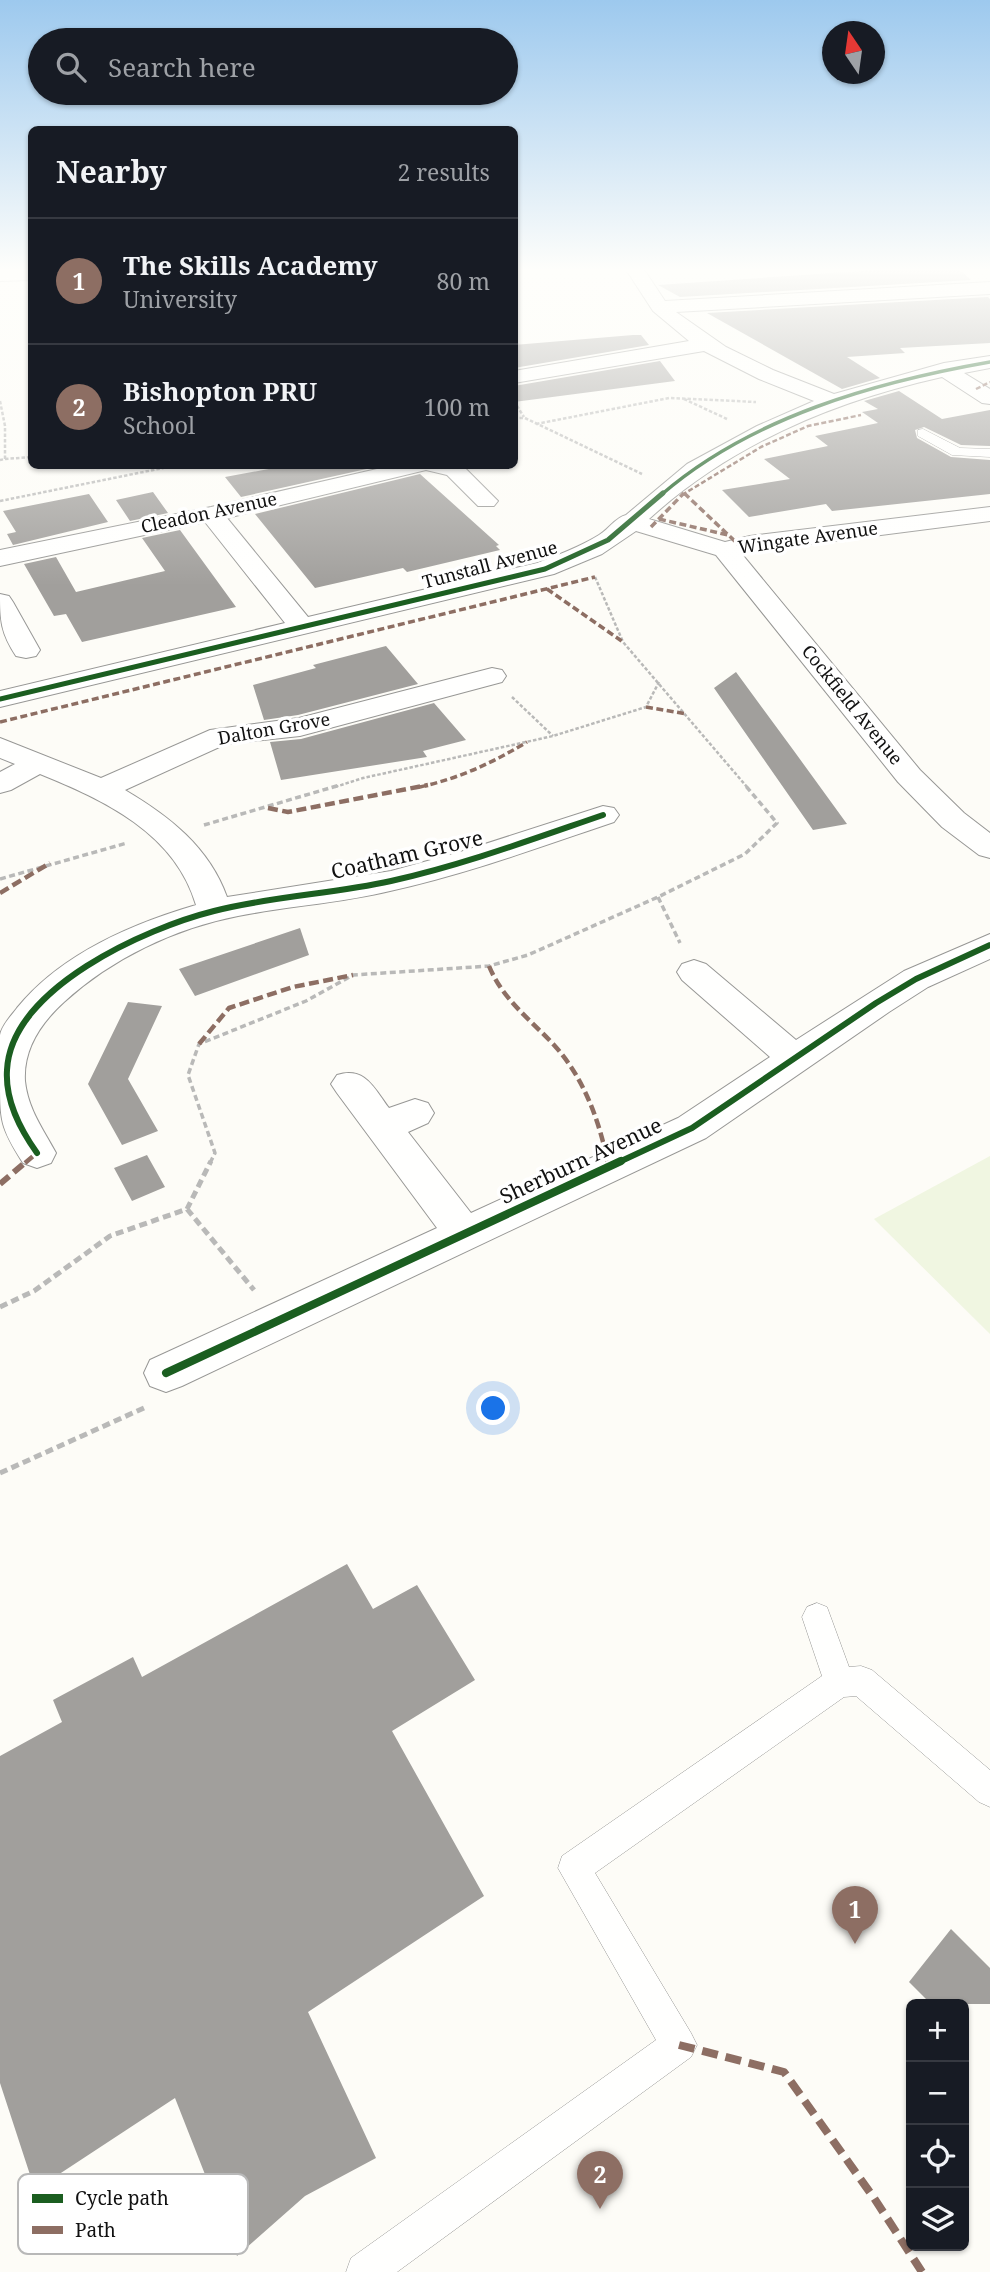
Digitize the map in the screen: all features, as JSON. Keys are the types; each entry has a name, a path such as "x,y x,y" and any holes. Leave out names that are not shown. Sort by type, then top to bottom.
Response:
{"street":[{"path":"767,374 795,388 833,401"},
{"name":"Tunstall Avenue","path":"0,699 515,578 582,555 610,539 668,487 696,468 760,434 870,387 923,374"},
{"path":"952,374 990,398"},
{"name":"Cleadon Avenue","path":"0,558 211,514 403,469"},
{"path":"450,469 455,470 489,500"},
{"path":"211,514 303,628"},
{"name":"Wingate Avenue","path":"629,522 725,550 750,543 990,514"},
{"name":"Cockfield Avenue","path":"725,550 909,776 953,820 990,848"},
{"path":"0,602 27,649"},
{"name":"Dalton Grove","path":"104,788 220,736 313,724 492,676"},
{"path":"0,747 104,788 166,833 203,878 214,910"},
{"path":"0,784 38,763"},
{"name":"Coatham Grove","path":"10,1025 82,969 135,937 214,910 388,882 453,866 603,815"},
{"name":"Sherburn Avenue","path":"166,1373 205,1342 279,1320 692,1128 916,979 990,945"},
{"path":"718,981 794,1058"},
{"path":"10,1025 7,1086 16,1125 37,1153"},
{"path":"350,1084 399,1120 465,1235"}],"lane":[{"path":"923,433 957,452 990,453"},
{"path":"817,1617 839,1682"},
{"path":"365,2272 680,2045 574,1868 839,1682 861,1681 990,1791"}],"path":[{"path":"681,398 760,434"},
{"path":"536,424 681,398 758,402"},
{"path":"0,401 5,426 2,460 28,457"},
{"path":"518,407 525,418 536,424 668,487"},
{"path":"518,418 525,418"},
{"path":"0,426 5,426"},
{"path":"0,502 159,469"},
{"path":"0,1307 34,1291 110,1236 187,1209 215,1153 188,1074 199,1044 306,1002 353,975 489,966 528,955 746,854 777,822 623,642 595,577 582,555"},
{"path":"492,676 553,736"},
{"path":"0,879 55,861 238,817 363,778 553,736 646,707 659,682"},
{"path":"658,897 718,981"},
{"path":"187,1209 279,1320"},
{"path":"0,1473 157,1402 166,1373"}],"green space":[{"path":"990,1156 990,1334 874,1219"}],"building":[{"path":"584,374 670,374 675,381 518,401 518,385"},
{"path":"815,374 874,374 880,378 842,389"},
{"path":"899,391 942,419 990,410 990,446 961,445 924,427 915,430 917,438 951,457 990,460 990,494 832,511 826,504 749,517 722,490 790,479 764,459 828,446 815,436 878,423 862,412 878,409 864,401"},
{"path":"269,469 367,469 241,497 225,477"},
{"path":"420,474 499,545 496,546 500,550 407,572 403,568 315,588 255,514"},
{"path":"153,492 168,513 130,521 116,500"},
{"path":"89,494 108,522 13,545 7,534 16,532 3,511"},
{"path":"180,530 236,607 82,642 66,614 54,616 24,564 56,557 76,592 165,571 142,538"},
{"path":"386,646 418,684 298,715 264,720 253,685 316,668 313,665"},
{"path":"736,672 847,824 813,830 714,688"},
{"path":"434,703 466,740 423,751 427,757 281,780 270,742 301,739"},
{"path":"300,928 309,955 195,996 179,969"},
{"path":"128,1002 162,1006 128,1079 158,1131 122,1145 88,1084"},
{"path":"147,1155 165,1187 132,1201 114,1168"},
{"path":"347,1564 373,1609 417,1585 475,1680 392,1731 484,1896 308,2012 376,2158 305,2196 248,2246 248,2174 205,2174 175,2098 59,2174 30,2174 0,2083 0,1756 62,1722 53,1700 133,1657 142,1677"},
{"path":"951,1929 990,1968 990,2004 969,2004 969,1999 926,1999 909,1982"}],"marked path":[{"path":"976,389 990,382"},
{"path":"651,527 684,493 761,447 808,426 861,415"},
{"path":"684,493 740,546"},
{"path":"659,519 728,535"},
{"path":"0,722 595,577"},
{"path":"547,589 623,642"},
{"path":"646,707 687,714"},
{"path":"268,808 288,812 454,779 491,764 527,742"},
{"path":"0,893 50,863"},
{"path":"489,966 494,979 509,1000 554,1045 575,1072 596,1118 609,1168"},
{"path":"199,1044 229,1008 293,987 353,975"},
{"path":"0,1184 37,1153"},
{"path":"679,2045 784,2072 874,2198 922,2272"}],"cycle path":[{"path":"0,699 545,569 585,553 608,540 683,477 764,430 837,400 927,374"},
{"path":"37,1153 12,1107 7,1081 9,1055 21,1028 40,1004 65,981 93,962 155,930 213,911 391,881 471,859 603,815"},
{"path":"166,1373 692,1128 876,1003 916,979 990,945"}],"place":[{"name":"The Skills Academy","path":"855,1944"},
{"name":"Bishopton PRU","path":"600,2209"}]}
